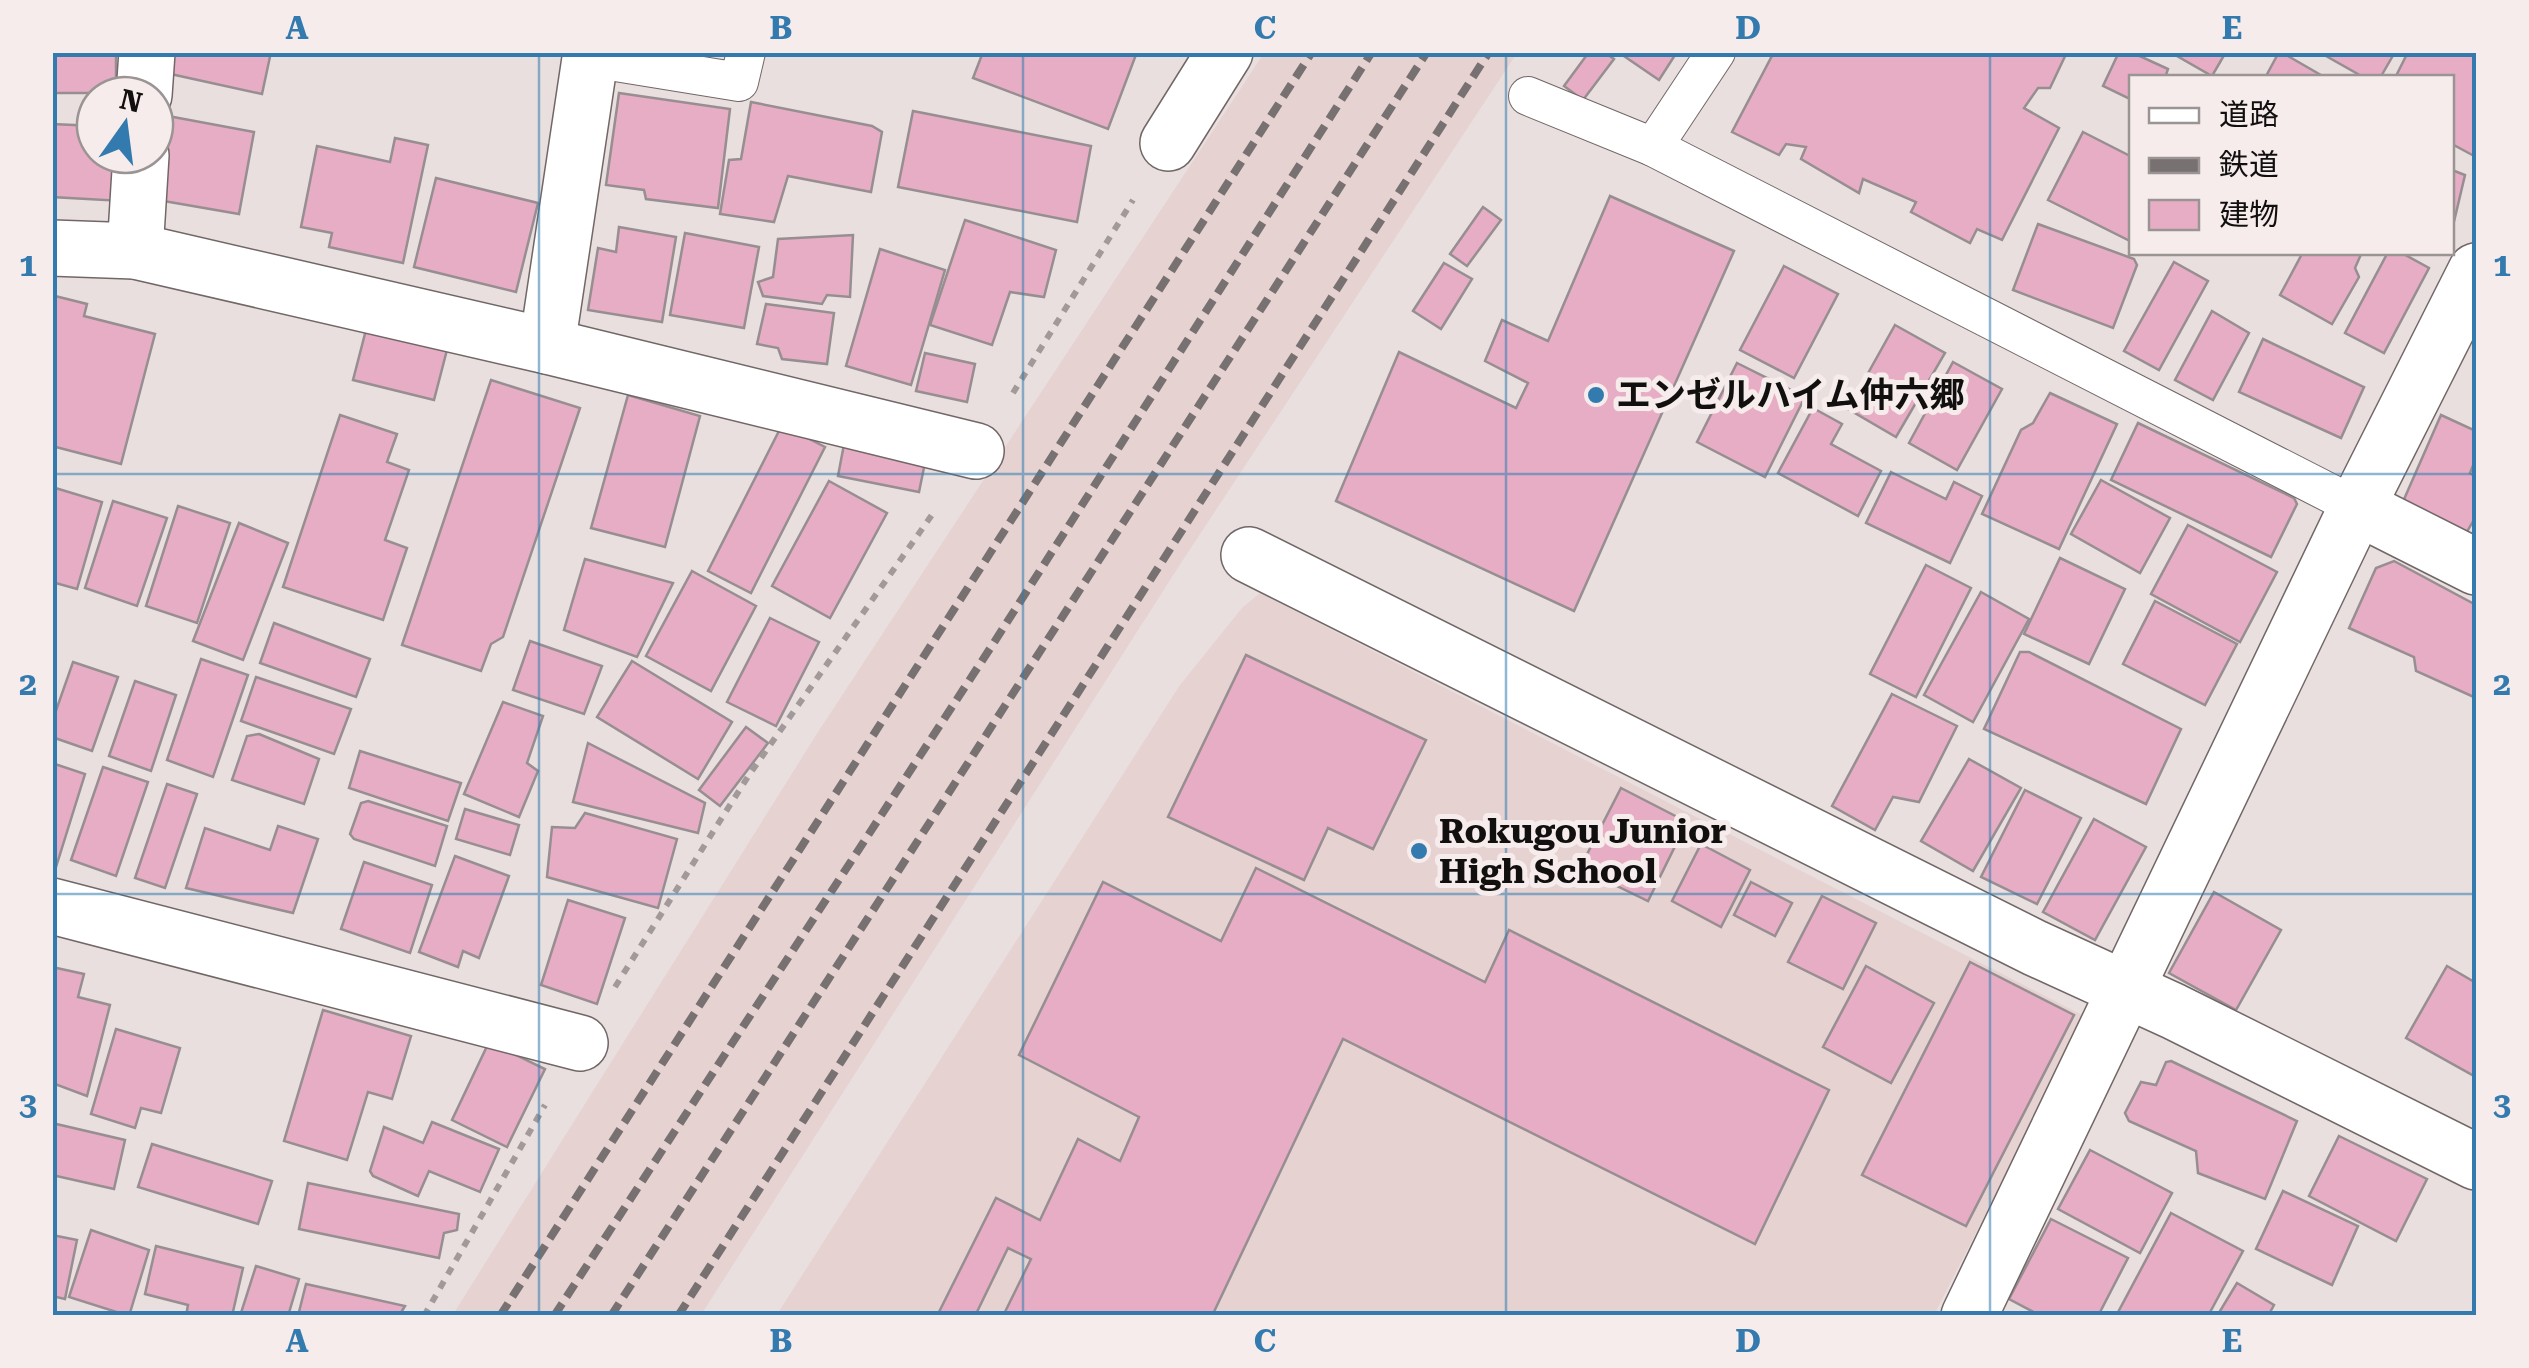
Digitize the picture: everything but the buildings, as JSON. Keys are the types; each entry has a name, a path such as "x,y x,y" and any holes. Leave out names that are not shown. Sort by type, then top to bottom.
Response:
{"street":[{"path":"1168,144 1224,52"},
{"path":"547,346 591,55"},
{"path":"135,251 140,175"},
{"path":"52,248 135,251 267,290 547,346 976,451"},
{"path":"1968,1316 2476,271"},
{"path":"2358,507 2476,567"},
{"path":"1249,555 2017,939 2127,989 2476,1162"},
{"path":"52,906 580,1043"}],"lane":[{"path":"591,55 739,82 746,52"},
{"path":"1653,147 1716,52"},
{"path":"1528,96 1653,147 2358,507"}],"path":[{"path":"424,1316 580,1043 749,776 976,451 1168,144"}],"shaded area":[{"path":"1264,53 1517,53 1179,566 701,1315 452,1316 818,732"},
{"name":"Rokugou Junior High School","path":"1260,593 2086,1017 1934,1315 776,1316 1180,685 1242,608"}],"railway":[{"path":"500,1316 1312,52"},
{"path":"554,1316 993,644 1372,52"},
{"path":"611,1316 1427,52"},
{"path":"678,1316 1489,52"}],"place":[{"name":"エンゼルハイム仲六郷","path":"1596,395"},
{"name":"Rokugou Junior High School","path":"1419,851"}]}
